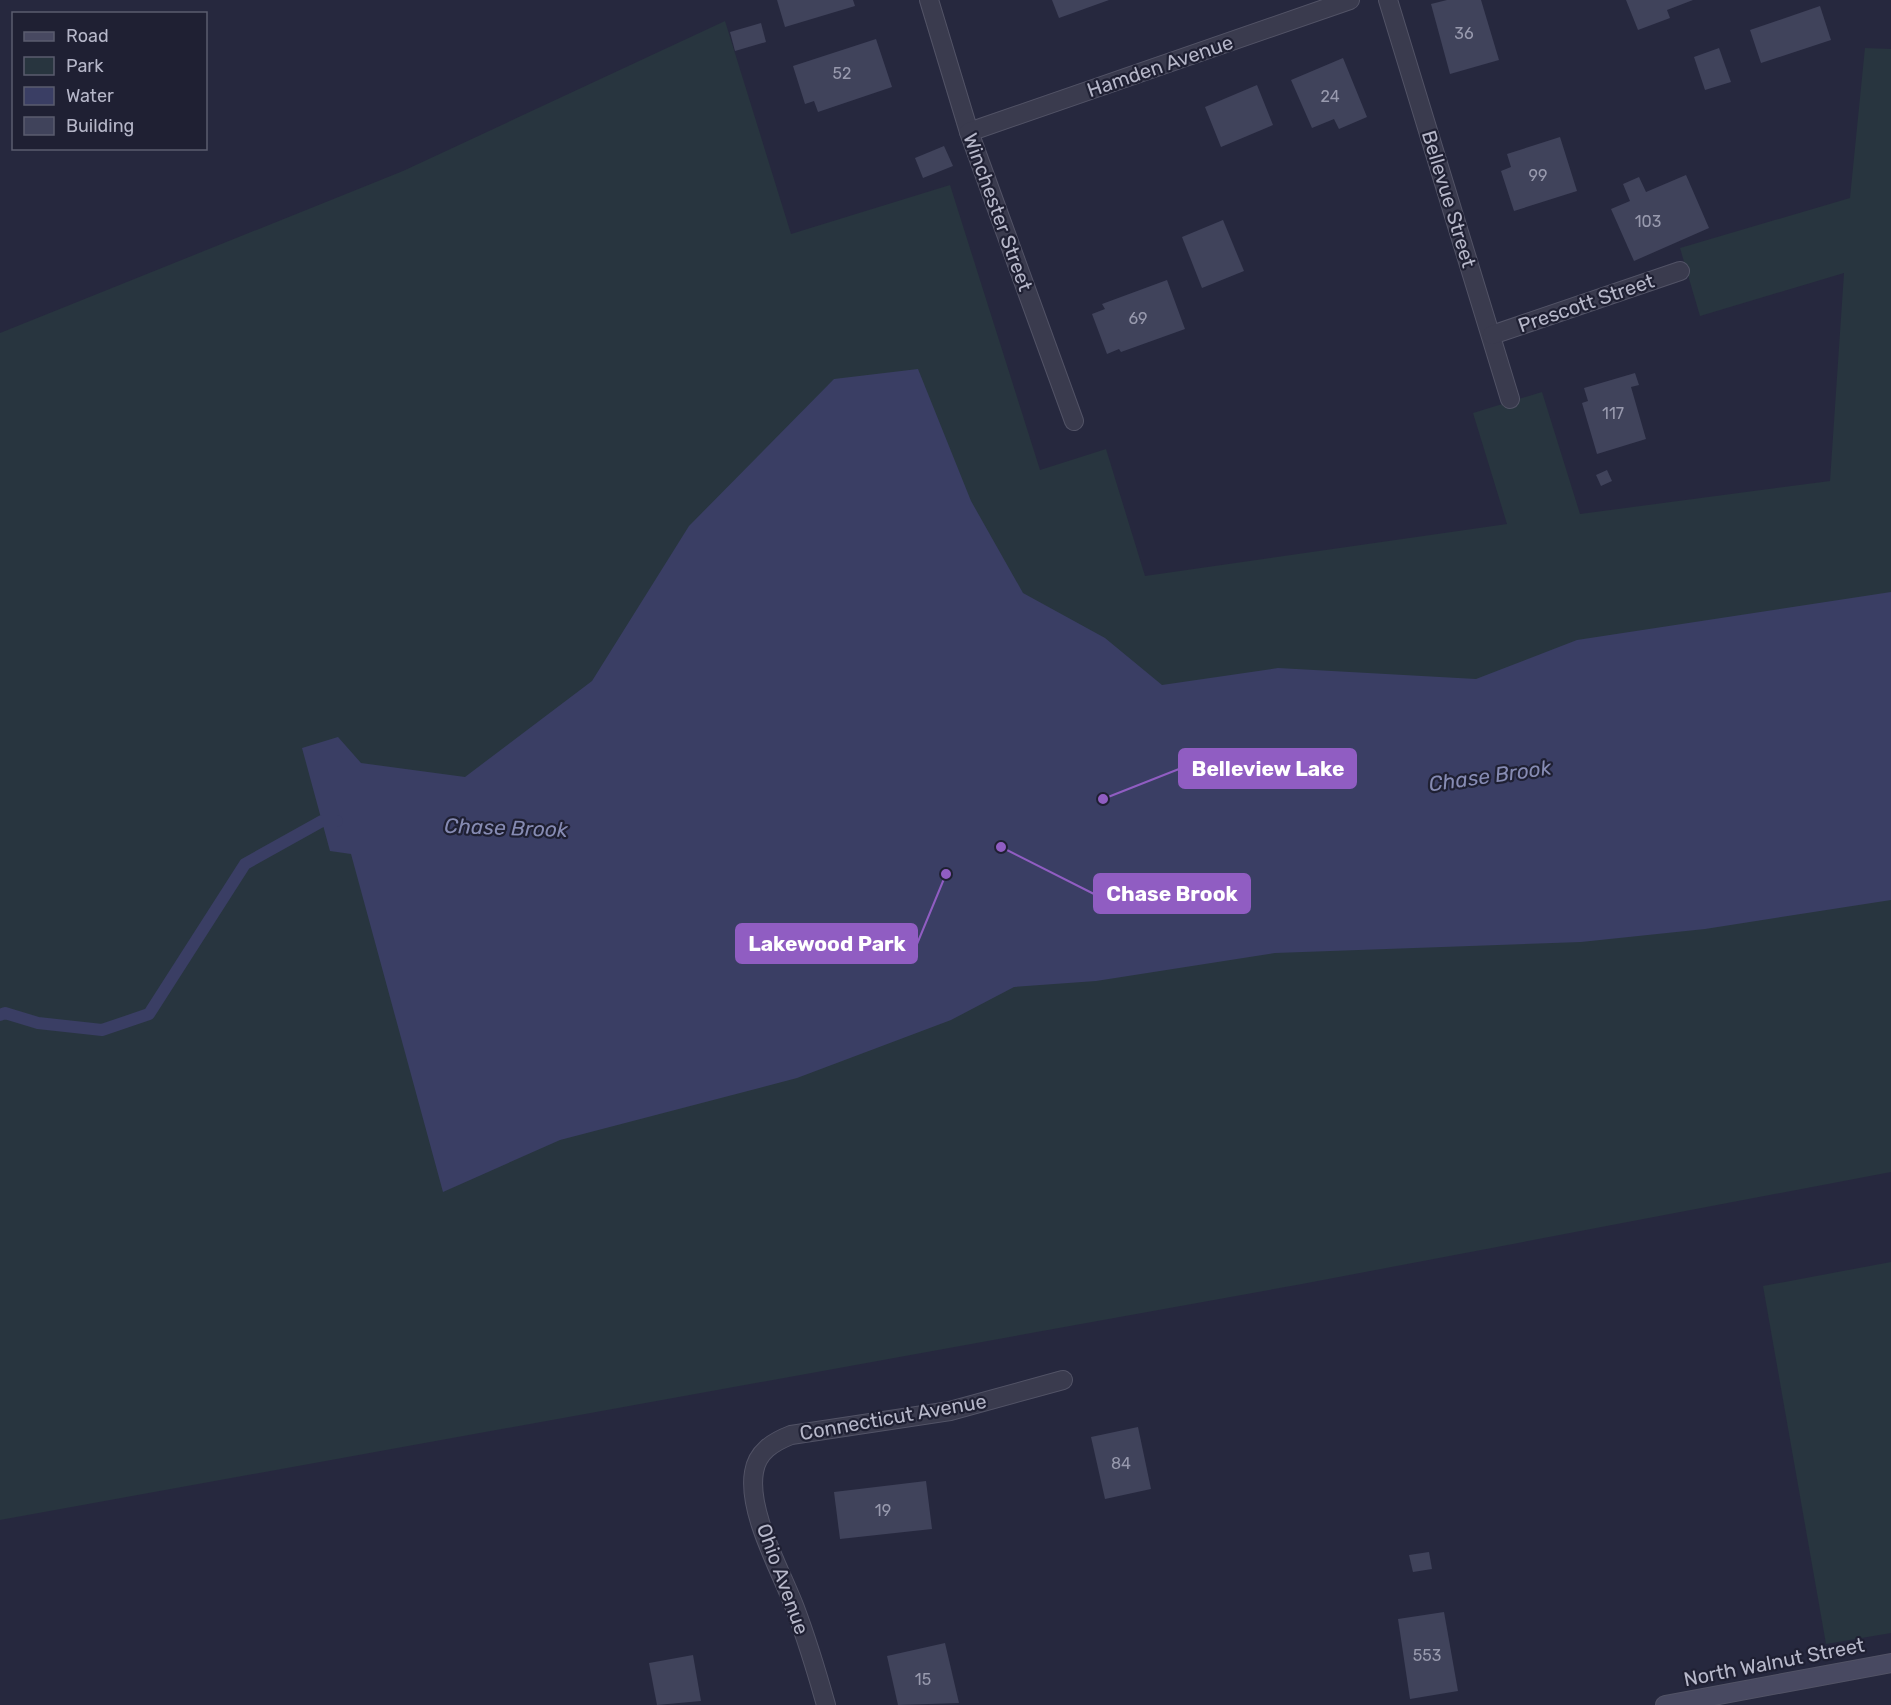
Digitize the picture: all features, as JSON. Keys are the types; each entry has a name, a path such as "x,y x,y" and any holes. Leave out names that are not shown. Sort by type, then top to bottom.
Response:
{"street":[{"name":"Winchester Street","path":"929,0 969,132 1074,421"},
{"name":"Hamden Avenue","path":"969,132 1350,0"},
{"name":"Bellevue Street","path":"1388,0 1510,399"},
{"name":"Prescott Street","path":"1492,336 1680,271"},
{"name":"Connecticut Avenue","path":"762,1453 770,1445 791,1436 950,1411 1063,1380"},
{"name":"Ohio Avenue","path":"762,1453 754,1471 757,1508 796,1610 826,1705"},
{"name":"North Walnut Street","path":"1665,1705 1891,1663"}],"green space":[{"path":"725,21 791,234 950,185 1040,470 1106,449 1145,576 1507,524 1473,413 1542,392 1580,514 1830,481 1844,273 1700,316 1680,248 1850,198 1865,48 1891,49 1891,1172 1302,1284 0,1520 0,333 403,171"},
{"path":"1891,1262 1891,1633 1826,1644 1763,1286"}],"water":[{"path":"918,369 971,501 1023,593 1105,638 1162,685 1278,668 1476,679 1577,640 1891,592 1891,900 1705,929 1581,942 1275,953 1096,981 1014,987 951,1020 797,1078 560,1140 443,1192 351,854 330,851 302,748 338,737 361,763 465,777 592,681 689,526 834,379"}],"building":[{"path":"777,0 853,0 855,6 785,27"},
{"path":"1052,0 1109,0 1059,18"},
{"path":"1447,0 1481,0 1499,60 1450,74 1431,4"},
{"path":"1626,0 1693,0 1667,10 1670,18 1638,30"},
{"path":"1820,6 1831,40 1761,63 1750,30"},
{"path":"761,23 766,42 735,51 730,32"},
{"path":"876,39 892,87 818,112 814,101 805,104 793,66"},
{"path":"1719,48 1731,82 1705,90 1694,57"},
{"path":"1343,58 1367,117 1339,129 1334,119 1312,128 1291,80"},
{"path":"1257,85 1273,125 1221,147 1205,107"},
{"path":"1560,137 1577,191 1514,211 1501,171 1511,167 1507,154"},
{"path":"944,146 953,166 923,178 915,158"},
{"path":"1686,175 1709,228 1634,261 1611,209 1630,201 1623,184 1639,177 1646,192"},
{"path":"1223,220 1244,271 1202,288 1182,237"},
{"path":"1167,280 1185,329 1121,352 1119,349 1107,354 1092,314 1105,309 1102,304"},
{"path":"1635,373 1639,385 1631,387 1646,439 1597,454 1582,403 1588,401 1584,388"},
{"path":"1607,470 1612,481 1601,486 1596,475"},
{"path":"1138,1427 1151,1489 1105,1499 1091,1437"},
{"path":"926,1481 932,1529 840,1539 834,1492"},
{"path":"1429,1552 1432,1569 1413,1572 1409,1555"},
{"path":"1444,1612 1458,1691 1410,1699 1398,1619"},
{"path":"945,1643 959,1703 898,1705 887,1656"},
{"path":"693,1655 701,1701 657,1705 649,1663"}],"waterway":[{"name":"Chase Brook","path":"0,1015 5,1013 38,1023 102,1030 149,1014 245,864 322,821 337,821"}],"place":[{"name":"Belleview Lake","path":"1103,799"},
{"name":"Chase Brook","path":"1001,847"},
{"name":"Lakewood Park","path":"946,874"}]}
